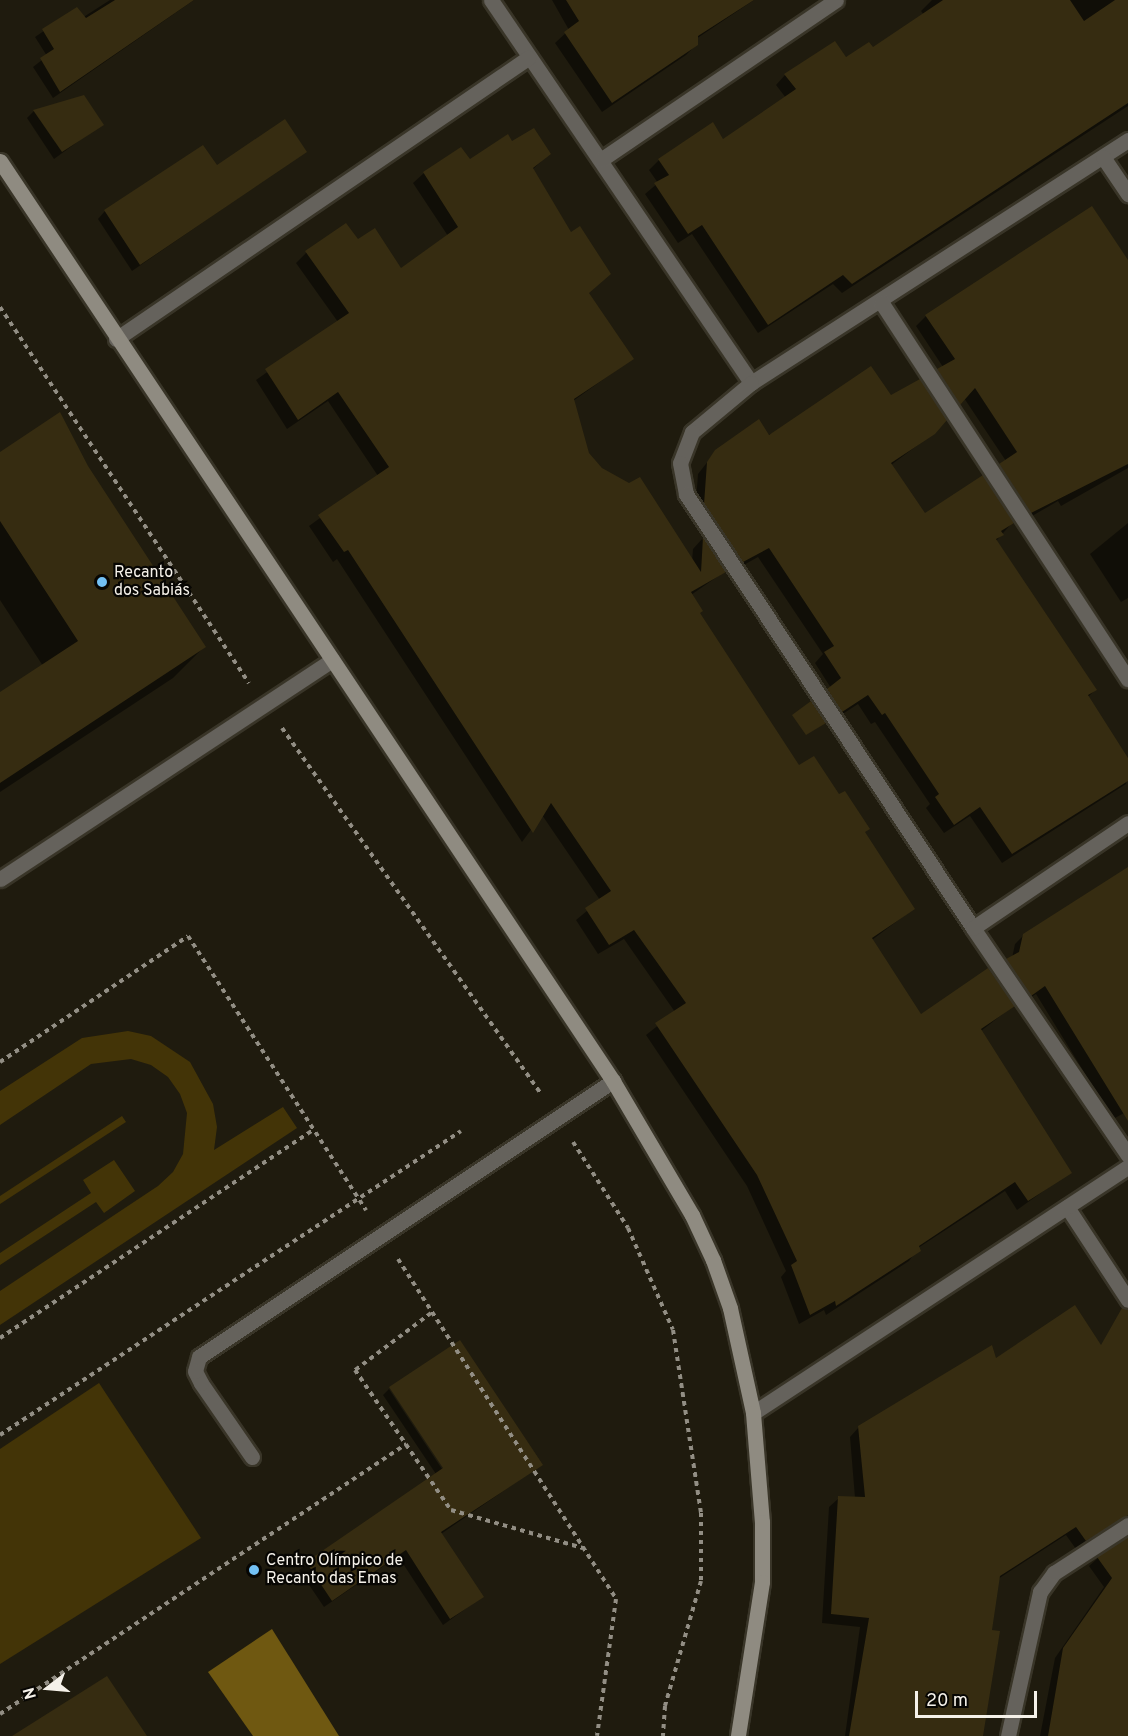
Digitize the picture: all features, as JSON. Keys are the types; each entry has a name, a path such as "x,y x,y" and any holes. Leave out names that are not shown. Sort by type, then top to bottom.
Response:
{"main road":[{"path":"0,161 116,339 614,1081 692,1215 713,1260 730,1308 753,1413 762,1522 762,1582 738,1736"}],"street":[{"path":"491,0 528,58 602,159 751,383"},
{"path":"602,159 836,0"},
{"path":"116,339 528,58"},
{"path":"1128,140 881,302 751,383 692,432 680,463 686,494 973,928 1128,1155"},
{"path":"1103,157 1128,194"},
{"path":"881,302 1128,679"},
{"path":"0,879 263,703 332,660"},
{"path":"973,928 1128,823"},
{"path":"252,1457 201,1383 195,1371 199,1357 614,1081"},
{"path":"753,1413 1128,1167"},
{"path":"1067,1207 1128,1300"},
{"path":"1008,1736 1040,1592 1054,1573 1128,1525"}],"path":[{"path":"0,307 263,703 340,806 557,1117 628,1228 673,1330 700,1513 700,1581 665,1706 663,1736"},
{"path":"0,1338 313,1130"},
{"path":"0,1435 461,1131"},
{"path":"431,1313 355,1370 451,1510 583,1548"},
{"path":"0,1714 406,1444"}],"shaded area":[{"path":"128,1031 151,1036 190,1062 213,1104 217,1127 214,1150 283,1107 297,1128 0,1325 0,1291 158,1186 173,1172 183,1154 187,1113 180,1094 168,1077 151,1065 131,1059 91,1064 0,1125 0,1091 82,1038"},
{"path":"122,1116 126,1122 0,1204 0,1196"},
{"path":"114,1160 135,1191 104,1213 96,1202 0,1265 0,1253 91,1193 83,1180"},
{"path":"99,1383 201,1538 0,1664 0,1449"},
{"path":"272,1629 339,1736 253,1736 208,1672"}],"building":[{"path":"115,0 194,0 60,92 40,58 54,49 42,29 77,7 86,18"},
{"path":"566,0 754,0 698,36 698,45 612,103 564,32 579,21"},
{"path":"943,0 1070,0 1084,21 1115,0 1128,0 1128,103 852,284 843,275 768,325 702,225 688,234 654,183 669,175 658,159 713,122 723,139 796,89 784,74 835,41 846,57 869,42 873,47"},
{"path":"84,95 104,125 62,152 33,110"},
{"path":"285,119 307,152 140,265 104,210 203,145 217,165"},
{"path":"534,128 551,154 533,168 571,232 580,226 611,274 589,293 634,359 574,399 589,453 602,468 629,483 640,477 701,572 703,537 726,572 691,592 703,611 700,613 799,765 814,756 839,794 845,791 870,829 865,832 915,909 872,938 921,1014 988,968 1015,1006 981,1029 1072,1173 1028,1201 1015,1182 919,1246 921,1251 836,1306 835,1301 810,1315 791,1265 797,1261 757,1175 655,1023 686,1003 634,930 609,945 585,908 611,891 551,803 533,833 348,550 344,552 318,515 389,467 338,392 298,420 265,369 349,313 305,251 346,223 358,239 375,228 401,268 458,227 423,172 461,147 470,159 508,134 512,141"},
{"path":"1092,206 1128,260 1128,464 1031,513 999,464 1017,452 975,388 960,405 937,369 955,359 925,315"},
{"path":"871,366 891,395 920,379 947,420 935,434 891,463 925,513 983,475 1014,523 1001,531 1004,535 996,539 1097,690 1088,695 1128,758 1128,781 1012,854 980,807 954,825 935,797 939,794 885,713 882,715 868,695 842,712 827,689 841,678 824,652 834,646 769,548 743,562 704,504 707,462 715,450 759,419 769,435"},
{"name":"Recanto dos Sabiás","path":"60,412 88,466 206,647 0,783 0,692 78,641 0,521 0,452"},
{"path":"811,701 826,723 806,735 792,715"},
{"path":"1128,867 1128,1121 1045,986 1031,996 1006,959 1019,952 1023,934"},
{"path":"1075,1305 1101,1345 1122,1308 1128,1310 1128,1515 1086,1541 1076,1527 1000,1576 992,1630 1000,1631 983,1736 849,1736 869,1618 831,1614 838,1496 865,1497 858,1426 992,1345 996,1358"},
{"path":"460,1340 543,1465 441,1532 484,1597 450,1619 406,1550 332,1601 306,1562 443,1468 389,1387"},
{"path":"1128,1537 1128,1736 1048,1736 1063,1648 1112,1578 1097,1557"},
{"path":"107,1676 147,1736 12,1736"}],"place":[{"name":"Recanto dos Sabiás","path":"102,582"},
{"name":"Centro Olímpico de Recanto das Emas","path":"254,1570"}]}
